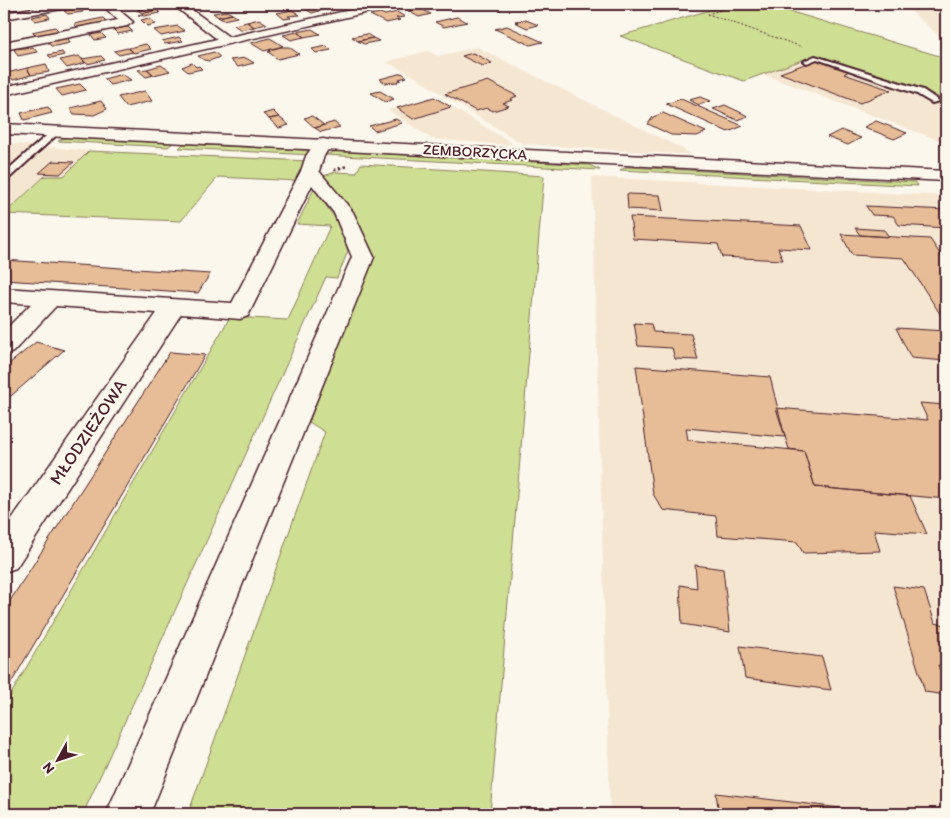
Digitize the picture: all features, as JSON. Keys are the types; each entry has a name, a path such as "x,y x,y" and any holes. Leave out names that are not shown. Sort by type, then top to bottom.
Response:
{"street":[{"path":"4,16 73,4"},
{"path":"4,46 127,22 106,4"},
{"path":"177,4 226,40"},
{"path":"4,91 391,4"},
{"name":"ZEMBORZYCKA","path":"4,129 946,176"},
{"path":"4,295 173,308 240,311 322,144"},
{"path":"128,814 363,257 343,212 310,171"},
{"path":"4,346 49,299"},
{"name":"MŁODZIEŻOWA","path":"4,557 173,308"}],"lane":[{"path":"807,61 817,57 920,92 938,102 895,88"},
{"path":"4,178 57,131"}],"path":[{"path":"708,4 724,9 708,14 809,49"}],"shaded area":[{"path":"905,6 946,7 946,42"},
{"path":"477,47 692,155 523,144 414,76 386,62 427,51 438,56"},
{"path":"816,55 930,93 946,101 946,143 762,74"},
{"path":"435,97 512,143 507,145 432,139 388,110"},
{"path":"4,143 89,151 64,176 45,176 4,212"},
{"path":"592,177 946,196 946,814 610,814"}],"green space":[{"path":"731,4 765,4 946,58 946,101 930,93 816,55 744,81 620,36"},
{"path":"64,138 173,143 168,147 58,141"},
{"path":"183,144 306,150 311,152 312,155 179,148"},
{"path":"89,151 309,161 298,181 218,177 181,221 4,214 45,176 64,176"},
{"path":"337,151 589,165 600,170 325,155"},
{"path":"361,164 544,176 490,814 188,814 325,432 309,422 374,257 352,211 323,176 336,172 356,173"},
{"path":"627,167 915,182 918,186 620,170"},
{"path":"314,189 335,218 348,251 337,278 326,277 83,814 4,814 4,706 230,317 288,320 330,226 297,224"}],"building":[{"path":"438,4 445,7 434,9 427,5"},
{"path":"438,4 459,4 462,5 448,8"},
{"path":"313,5 323,10 312,13 302,7"},
{"path":"152,7 156,10 142,13 137,10"},
{"path":"80,8 83,12 68,14 64,11"},
{"path":"421,9 431,14 419,17 408,11"},
{"path":"157,10 160,13 144,16 138,15"},
{"path":"292,10 300,15 288,16 291,18 284,19 277,13"},
{"path":"227,11 232,14 218,17 213,13"},
{"path":"397,12 405,17 396,18 400,20 386,23 370,15 380,13 385,15"},
{"path":"47,14 50,18 35,21 32,17"},
{"path":"232,14 237,17 223,20 218,17"},
{"path":"457,17 467,22 444,27 435,22"},
{"path":"103,18 107,22 78,28 74,24"},
{"path":"149,18 156,24 147,26 141,20"},
{"path":"259,19 267,24 254,27 247,22"},
{"path":"526,20 538,25 527,28 515,22"},
{"path":"247,22 254,27 241,30 234,25"},
{"path":"178,26 185,31 161,36 154,30"},
{"path":"507,26 543,42 530,45 495,29"},
{"path":"55,27 59,31 36,36 32,32"},
{"path":"128,27 132,31 118,34 113,29"},
{"path":"312,29 320,34 304,37 297,32"},
{"path":"297,32 304,37 291,40 283,35"},
{"path":"101,33 106,38 95,40 91,35"},
{"path":"367,34 373,38 358,41 352,37"},
{"path":"179,37 183,41 165,44 162,41"},
{"path":"68,38 70,43 56,46 51,46 47,41"},
{"path":"270,38 283,46 264,51 251,43"},
{"path":"373,38 379,41 364,44 358,41"},
{"path":"146,44 151,49 134,53 129,48"},
{"path":"327,46 331,50 316,53 312,49"},
{"path":"33,47 37,52 18,56 14,49"},
{"path":"289,47 299,54 278,59 268,52 271,51 269,50"},
{"path":"128,48 133,52 119,55 114,51"},
{"path":"62,52 64,55 51,58 48,55"},
{"path":"214,52 220,57 209,61 198,56"},
{"path":"473,53 492,63 482,66 462,56"},
{"path":"79,56 85,63 67,68 60,60"},
{"path":"101,56 105,60 87,64 82,59"},
{"path":"246,58 254,63 238,67 230,60"},
{"path":"816,60 849,71 844,74 891,90 860,103 780,73"},
{"path":"192,63 202,69 188,72 182,67"},
{"path":"46,64 49,72 31,75 27,68"},
{"path":"161,65 170,71 154,75 147,69"},
{"path":"27,68 31,75 13,80 7,73"},
{"path":"147,69 154,75 146,77 138,70"},
{"path":"402,73 407,77 399,79 401,80 398,82 385,83 380,79"},
{"path":"122,74 131,80 110,85 104,79"},
{"path":"488,81 517,96 510,99 513,100 503,103 509,106 493,111 487,108 476,111 445,94"},
{"path":"80,84 86,90 62,96 56,89"},
{"path":"145,91 152,101 126,107 118,97"},
{"path":"380,91 394,99 385,102 371,93"},
{"path":"434,97 451,107 413,119 397,108"},
{"path":"700,97 710,101 699,105 689,100"},
{"path":"681,99 743,126 728,132 666,104"},
{"path":"101,101 107,109 94,115 74,114 70,108"},
{"path":"725,105 748,116 737,120 713,109"},
{"path":"48,107 52,113 24,120 21,113"},
{"path":"273,111 279,117 269,119 263,114"},
{"path":"663,113 706,132 697,136 671,135 648,124 653,117"},
{"path":"312,116 324,125 315,128 304,118"},
{"path":"279,117 289,125 279,128 269,119"},
{"path":"396,119 402,123 375,131 369,126"},
{"path":"876,121 907,133 894,139 864,127"},
{"path":"334,122 340,127 321,132 315,128"},
{"path":"841,130 861,138 848,145 827,137"},
{"path":"53,161 74,162 60,174 39,173"},
{"path":"627,194 660,195 663,211 628,209"},
{"path":"866,206 946,210 946,228 899,225 893,216 872,215"},
{"path":"630,217 801,226 812,250 778,248 783,260 722,257 718,244 633,239"},
{"path":"855,228 884,230 889,237 860,235"},
{"path":"841,234 930,239 946,263 946,323 904,258 852,255"},
{"path":"4,260 210,274 198,293 4,280"},
{"path":"634,323 651,324 653,332 691,334 698,360 675,359 672,348 638,346"},
{"path":"896,328 946,331 946,361 911,358"},
{"path":"36,342 64,350 4,402 4,368"},
{"path":"170,352 205,355 4,695 4,610"},
{"path":"636,366 770,377 785,437 686,428 688,440 804,451 815,487 910,496 927,534 874,530 880,551 803,553 797,542 718,536 716,516 663,510 653,494"},
{"path":"920,403 946,405 946,499 815,487 804,451 789,449 776,408 928,420"},
{"path":"695,565 723,569 730,632 682,624 680,585 697,588"},
{"path":"893,586 924,590 935,623 946,625 946,667 938,665 946,689 946,695 925,692"},
{"path":"740,646 822,657 831,690 745,678"},
{"path":"716,793 849,809 851,814 719,814"}]}
